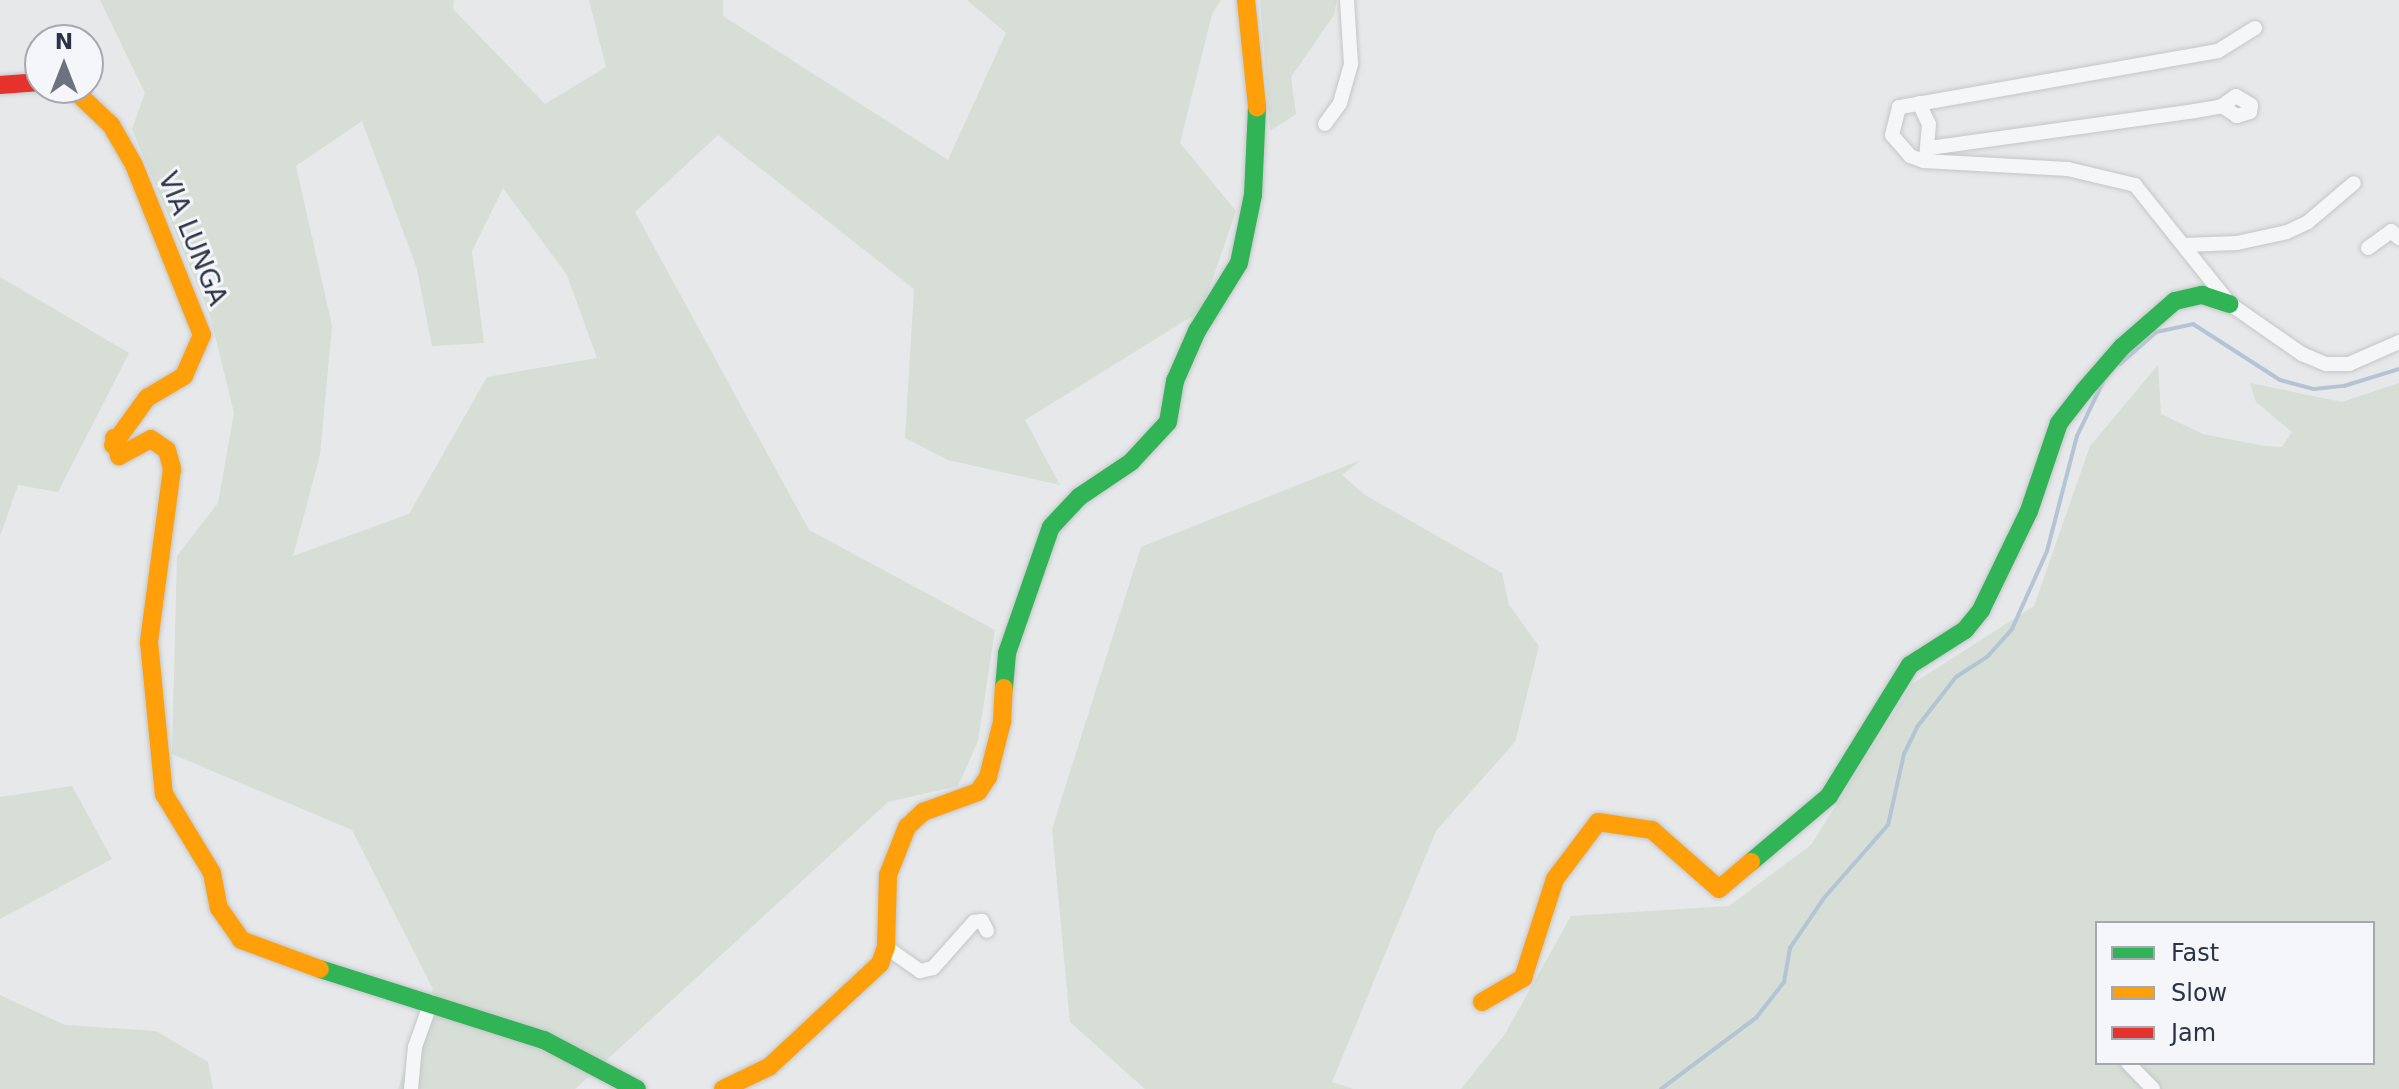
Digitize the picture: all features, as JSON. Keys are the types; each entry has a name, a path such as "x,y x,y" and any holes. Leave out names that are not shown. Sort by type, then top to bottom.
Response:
{"street":[{"path":"723,1089 786,1053 862,985 886,947 888,875 907,827 923,812 978,792 988,777 1002,722 1007,653 1051,527 1079,497 1131,462 1168,422 1175,381 1197,331 1239,263 1253,195 1259,126 1246,0"},
{"path":"1325,124 1340,103 1351,64 1347,0"},
{"path":"2222,106 1910,156 1892,135 1899,107 2218,51 2255,28"},
{"path":"0,85 24,83"},
{"path":"1919,103 1929,124 1927,154"},
{"name":"VIA LUNGA","path":"89,104 111,125 134,165 153,223 179,270 202,335 184,376 147,398 114,442 119,456 151,439 167,450 172,469 149,642 164,794 212,873 227,924 241,940 276,955 431,1002"},
{"path":"1927,154 2068,169 2135,185 2230,304"},
{"path":"2184,245 2237,243 2287,232 2308,222 2354,183"},
{"path":"2368,248 2391,231 2399,238"},
{"path":"1482,1002 1523,978 1555,879 1598,822 1652,830 1719,889 1829,796 1910,665 1965,630 1981,610 2029,511 2059,423 2122,347 2175,301 2202,295 2230,304 2302,354 2326,364 2349,364 2399,342"},
{"path":"886,947 920,971 933,968 974,922 982,921 987,931"},
{"path":"411,1089 415,1047 431,1002 544,1040 637,1089"},
{"path":"2130,1065 2153,1089"}],"shaded area":[{"path":"100,0 454,0 453,9 545,104 606,67 589,0 723,0 723,16 948,160 1006,33 967,0 1221,0 1212,14 1180,143 1236,211 1202,310 1025,420 1060,485 948,460 905,438 914,289 718,135 635,212 809,530 995,630 978,741 958,786 888,802 575,1089 398,1089 433,989 352,830 172,754 177,556 218,503 234,413 210,315 132,129 145,93","holes":["362,121 417,269 432,346 484,343 472,251 503,188 567,275 597,358 487,377 409,514 293,556 320,455 332,326 296,166"]},
{"path":"1260,0 1337,0 1334,15 1291,77 1296,114 1270,131"},
{"path":"0,277 129,353 58,492 18,485 0,536"},
{"path":"2158,365 2161,414 2203,434 2264,446 2282,447 2292,432 2256,402 2250,383 2342,402 2399,383 2399,1089 1461,1089 1505,1034 1571,916 1729,906 1811,845 1912,684 2034,606 2090,446"},
{"path":"1361,460 1342,475 1365,495 1502,573 1509,605 1539,646 1515,742 1436,831 1332,1082 1353,1089 1145,1089 1070,1022 1052,829 1141,547"},
{"path":"72,786 112,859 0,919 0,797"},
{"path":"0,995 65,1025 156,1031 208,1062 213,1089 0,1089"}],"waterway":[{"path":"2120,364 2156,332 2193,324 2280,380 2314,389 2344,386 2399,369"},
{"path":"1661,1089 1756,1018 1784,982 1790,948 1824,898 1888,825 1904,754 1917,727 1956,677 1987,657 2012,629 2047,551 2077,436 2103,382"}],"traffic: fast":[{"path":"1004,688 1007,653 1051,527 1079,497 1131,462 1168,422 1175,381 1197,331 1239,263 1253,195 1257,107"},
{"path":"1751,862 1829,796 1910,665 1965,630 1981,610 2029,511 2059,423 2083,392 2122,347 2175,301 2202,295 2230,304"},
{"path":"320,969 544,1040 637,1089"}],"traffic: slow":[{"path":"1246,0 1257,107"},
{"path":"89,104 111,125 134,165 202,335 184,376 147,398 113,445"},
{"path":"114,438 119,456 151,439 167,450 172,469 149,642 164,794 212,873 219,908 241,940 320,969"},
{"path":"723,1089 769,1067 880,964 886,947 888,875 907,827 923,812 978,792 988,777 1002,722 1004,688"},
{"path":"1482,1002 1523,978 1555,879 1598,822 1652,830 1719,889 1751,862"}],"traffic: jam":[{"path":"0,85 24,83"}]}
